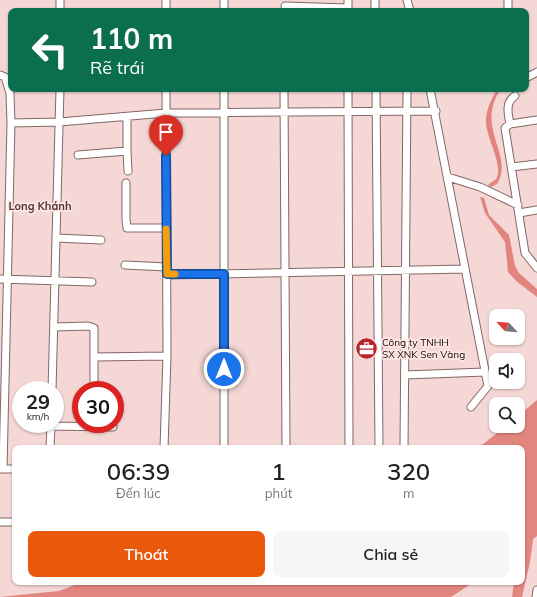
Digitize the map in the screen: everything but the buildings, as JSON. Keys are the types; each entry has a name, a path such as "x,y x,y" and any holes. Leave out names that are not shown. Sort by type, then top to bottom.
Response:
{"street":[{"path":"285,6 316,8"},
{"path":"0,75 5,77 8,84"},
{"path":"9,92 11,123 8,280 2,469 12,470"},
{"path":"52,381 60,92"},
{"path":"164,445 167,356 166,92"},
{"path":"224,92 224,445"},
{"path":"284,92 286,445"},
{"path":"348,92 349,445"},
{"path":"376,92 379,445"},
{"path":"404,445 407,92"},
{"path":"431,92 436,111 465,269 486,372 487,389 471,407"},
{"path":"510,124 508,108 509,102 514,96"},
{"path":"11,123 59,122 166,113 436,111"},
{"path":"127,117 128,171"},
{"path":"537,120 510,124 506,128 525,253 537,268"},
{"path":"78,155 127,150"},
{"path":"512,168 537,164"},
{"path":"448,177 480,187 518,209 537,210"},
{"path":"126,183 127,228 166,228"},
{"path":"56,238 101,240"},
{"path":"125,265 167,267"},
{"path":"167,274 285,274 465,269"},
{"path":"0,279 92,282"},
{"path":"54,327 88,326 94,328 94,381"},
{"path":"94,357 167,356"},
{"path":"405,375 486,372"},
{"path":"50,433 50,445"},
{"path":"0,522 12,522"}],"shaded area":[{"path":"496,92 500,92 494,103 492,116 493,129 501,162 501,173 497,184 491,187 488,185 496,179 498,173 496,158 486,125 486,118"},
{"path":"480,197 484,198 489,215 509,235 515,266 519,273 537,289 537,297 516,281 508,272 505,242 485,213"},
{"path":"537,400 537,536 533,539 525,584 525,445 482,445 497,433 525,433 525,410"},
{"path":"74,585 469,585 451,597 0,597 59,591"},
{"path":"514,585 525,585 522,597 512,597"}],"slow traffic":[{"path":"166,229 167,274 175,274"}],"place":[{"name":"Công ty TNHH SX XNK Sen Vàng","path":"367,348"}],"district":[{"name":"Long Khánh","path":"40,206"}],"route":[{"path":"166,156 167,274 224,274 224,369"}]}
